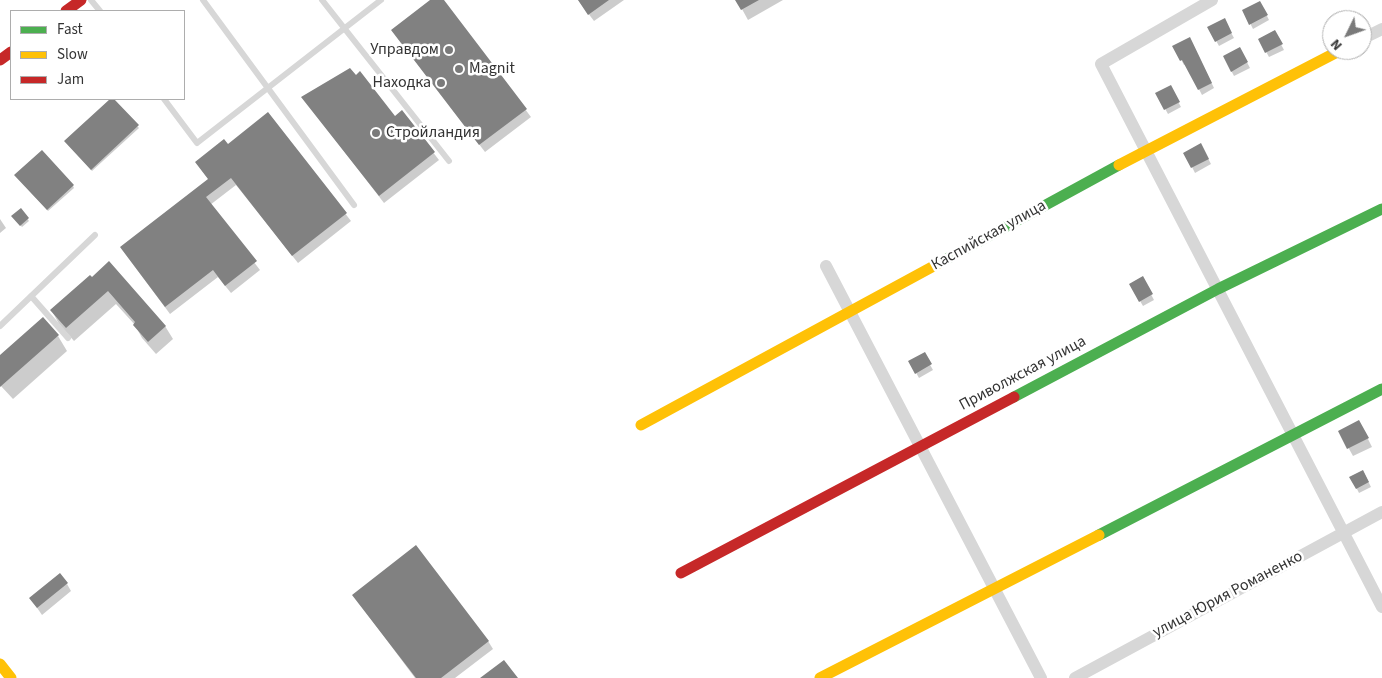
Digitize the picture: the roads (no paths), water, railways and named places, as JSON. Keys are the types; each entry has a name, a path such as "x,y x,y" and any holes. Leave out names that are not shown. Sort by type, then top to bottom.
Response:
{"street":[{"path":"67,10 81,0"},
{"path":"1212,0 1101,64 1382,607"},
{"name":"Каспийская улица","path":"640,425 1146,150 1322,59"},
{"name":"Приволжская улица","path":"681,573 1218,289 1382,209"},
{"path":"826,266 1041,678"},
{"path":"820,678 1382,389"},
{"name":"улица Юрия Романенко","path":"1075,678 1382,512"},
{"path":"0,664 12,678"}],"lane":[{"path":"91,0 99,10"},
{"path":"203,0 354,205"},
{"path":"322,0 449,161"},
{"path":"165,100 197,143 381,0"},
{"path":"0,326 95,235"},
{"path":"31,296 68,338"}],"place":[{"name":"Управдом","path":"449,50"},
{"name":"Magnit","path":"459,69"},
{"name":"Находка","path":"441,83"},
{"name":"Стройландия","path":"376,133"}]}
